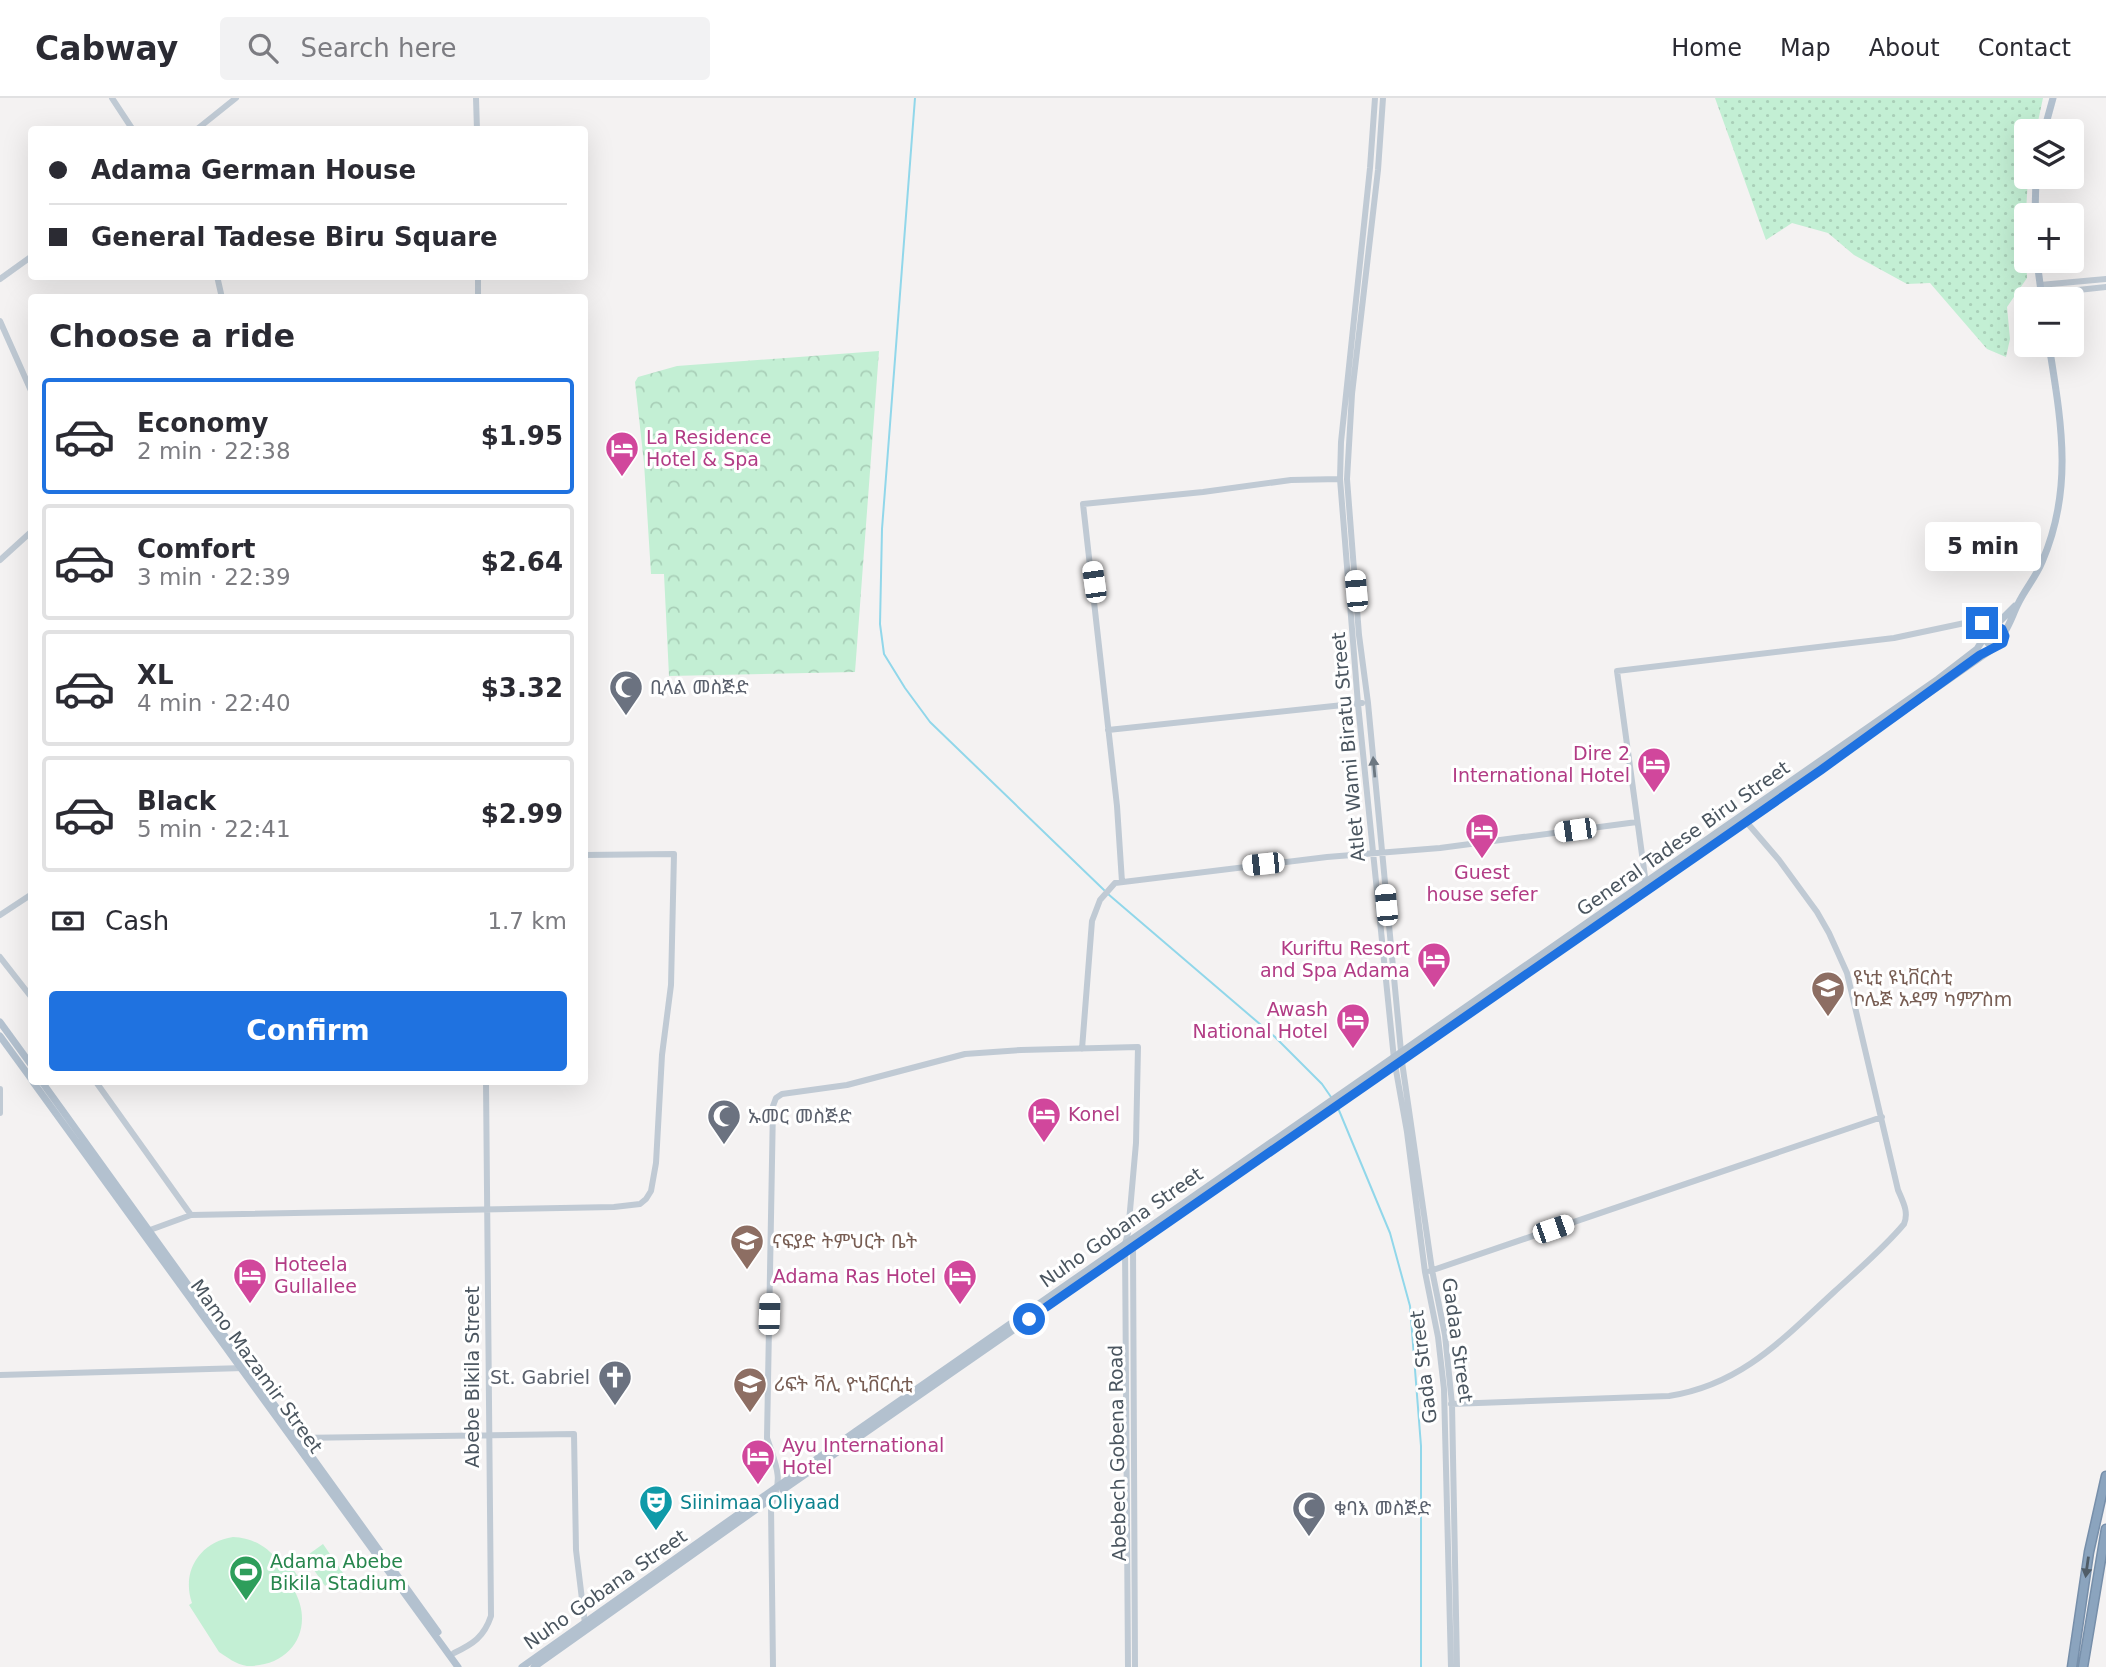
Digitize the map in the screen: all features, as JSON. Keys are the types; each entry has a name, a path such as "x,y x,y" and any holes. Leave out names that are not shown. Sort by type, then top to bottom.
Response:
{"highway":[{"path":"2072,1667 2089,1552 2106,1476"},
{"path":"2083,1667 2106,1529"}],"main road":[{"path":"2047,119 2053,98"},
{"path":"2038,273 2040,285"},
{"path":"2018,603 1986,633 1990,645 2003,643 2004,633 2052,536 2062,486 2063,441 2051,357"},
{"path":"1995,626 2004,633"},
{"name":"General Tadese Biru Street","path":"1744,819 1952,669 1976,649 1986,633"},
{"name":"General Tadese Biru Street","path":"1345,1096 1997,646"},
{"name":"Mamo Mazamir Street","path":"0,1022 2,1034 28,1075"},
{"name":"Mamo Mazamir Street","path":"2,1034 28,1062"},
{"name":"Mamo Mazamir Street","path":"35,1085 463,1667"},
{"name":"Mamo Mazamir Street","path":"45,1085 250,1368 294,1438"},
{"name":"Nuho Gobana Street","path":"522,1667 586,1627 1128,1243 1345,1096"},
{"name":"Nuho Gobana Street","path":"539,1666 586,1627"},
{"name":"Mamo Mazamir Street","path":"449,1650 458,1667"}],"street":[{"path":"112,98 130,126"},
{"path":"201,126 236,98"},
{"path":"476,98 477,126"},
{"name":"Atlet Wami Biratu Street","path":"1375,98 1341,442 1340,479 1358,704 1378,853"},
{"name":"Atlet Wami Biratu Street","path":"1383,98 1378,170 1352,394 1347,479 1398,1060"},
{"path":"0,279 28,259"},
{"path":"2040,285 2106,279"},
{"path":"2084,290 2106,287"},
{"path":"0,321 28,384"},
{"path":"1118,883 1117,806 1094,582 1083,504 1290,480 1340,479"},
{"path":"0,560 28,535"},
{"path":"1646,886 1617,671 1890,639 1979,620 1986,633"},
{"path":"1108,730 1368,703"},
{"path":"1449,1404 1694,1392 1716,1383 1768,1353 1904,1224 1907,1217 1905,1208 1898,1190 1847,973 1829,933 1779,860 1744,819"},
{"path":"1082,1049 1091,929 1100,900 1118,883 1317,858 1440,848 1637,822"},
{"path":"150,1230 191,1215 487,1210 640,1204 651,1191 656,1163 671,985 674,854 588,855"},
{"path":"0,915 28,897"},
{"path":"0,957 28,993"},
{"path":"773,1667 771,1506 778,1491 778,1472 766,1438 776,1098 782,1094 847,1085 965,1054 1138,1046 1136,1143 1128,1243"},
{"path":"1398,1060 1428,1271 1882,1117"},
{"path":"98,1085 191,1215"},
{"name":"Abebe Bikila Street","path":"449,1650 481,1638 491,1616 486,1085"},
{"path":"0,1089 0,1113"},
{"name":"Abebech Gobena Road","path":"1128,1243 1128,1667"},
{"name":"Abebech Gobena Road","path":"1128,1243 1135,1667"},
{"name":"Gadaa Street","path":"1428,1271 1445,1335 1457,1667"},
{"path":"0,1375 250,1368"},
{"name":"Gada Street","path":"1449,1404 1451,1667"},
{"path":"294,1438 574,1434 576,1550 586,1627"}],"green space":[{"path":"1715,98 2043,98 2039,119 2014,119 2014,189 2027,189 2027,203 2014,203 2014,273 2027,273 2027,278 2021,287 2014,287 2014,297 2007,307 2010,339 2006,357 1987,349 1930,283 1907,284 1854,255 1828,233 1792,223 1766,240"},
{"path":"879,351 855,672 669,676 664,574 651,574 644,463 635,382 638,377 677,366"},
{"name":"Adama Abebe Bikila Stadium","path":"233,1537 259,1544 279,1561 285,1557 303,1584 294,1590 302,1618 296,1642 277,1660 263,1665 243,1665 219,1652 189,1605 192,1603 189,1580 196,1560 211,1545"},
{"path":"323,1544 343,1573 325,1586 305,1557"}],"waterway":[{"path":"915,98 882,529 880,624 884,654 930,722 1104,890"},
{"path":"1108,894 1275,1037 1322,1084 1331,1097"},
{"path":"1338,1108 1390,1233 1410,1306 1421,1446 1421,1667"}],"place":[{"name":"La Residence Hotel & Spa","path":"622,478"},
{"name":"ቢላል መስጅድ","path":"626,717"},
{"name":"Dire 2 International Hotel","path":"1654,794"},
{"name":"Guest house sefer","path":"1482,860"},
{"name":"Kuriftu Resort and Spa Adama","path":"1434,989"},
{"name":"ዩኒቲ ዩኒቨርስቲ ኮሌጅ አዳማ ካምፖስm","path":"1828,1018"},
{"name":"Awash National Hotel","path":"1353,1050"},
{"name":"Konel","path":"1044,1144"},
{"name":"ኡመር መስጅድ","path":"724,1146"},
{"name":"ናፍያድ ትምህርት ቤት","path":"747,1271"},
{"name":"Hoteela Gullallee","path":"250,1305"},
{"name":"Adama Ras Hotel","path":"960,1306"},
{"name":"St. Gabriel","path":"615,1407"},
{"name":"ሪፍት ቫሊ ዮኒቨርሲቲ","path":"750,1414"},
{"name":"Ayu International Hotel","path":"758,1486"},
{"name":"Siinimaa Oliyaad","path":"656,1532"},
{"name":"ቁባእ መስጅድ","path":"1309,1538"},
{"name":"Adama Abebe Bikila Stadium","path":"246,1602"}],"route":[{"path":"1029,1319 1821,770 1945,683 1980,655 2003,643 2005,636 2002,629 1995,626 1987,630 1982,623"}]}
